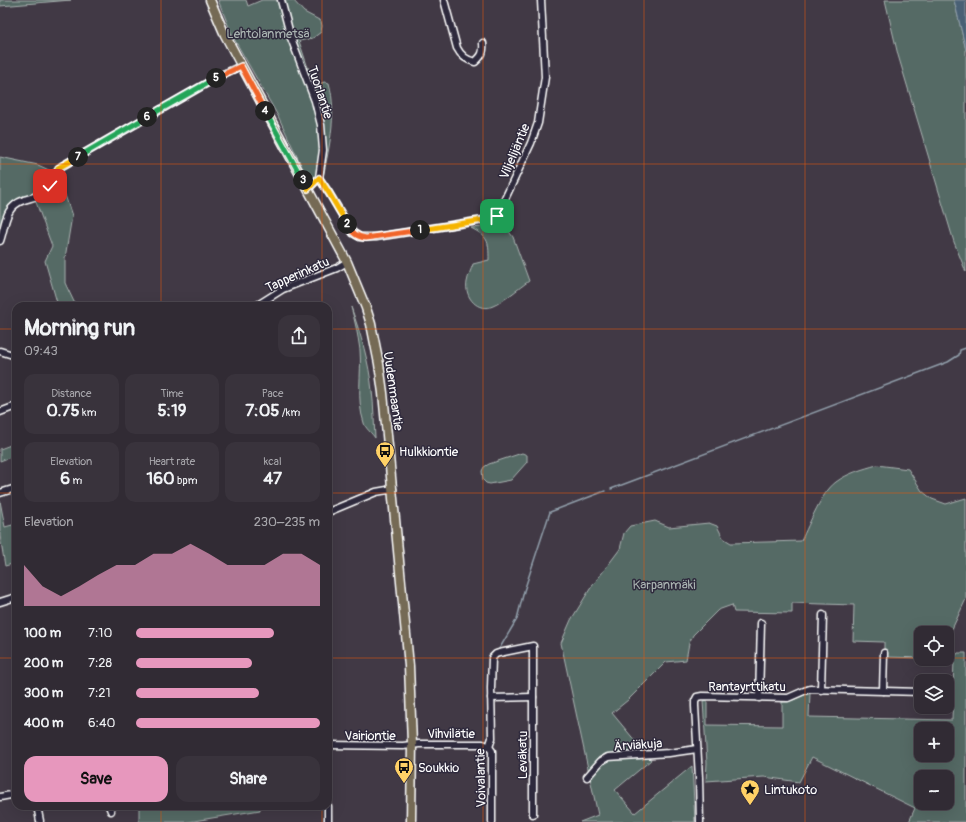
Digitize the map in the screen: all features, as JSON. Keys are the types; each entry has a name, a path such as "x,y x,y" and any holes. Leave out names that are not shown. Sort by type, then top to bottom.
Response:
{"main road":[{"name":"Uudenmaantie","path":"210,0 225,35 241,66 347,262 366,308 375,340 383,393 407,637 411,694 411,822"}],"street":[{"name":"Tuorlantie","path":"281,0 292,38 319,114 322,138 319,178"},
{"path":"444,0 460,54 468,60 475,62 482,55 482,43"},
{"name":"Viljelijäntie","path":"319,178 348,227 353,233 360,237 376,237 399,234 490,219 497,216 531,143 538,123 545,77 541,0"},
{"path":"0,241 8,215 13,206 45,192 50,186 56,172 62,166 224,74 241,66"},
{"path":"308,189 319,178"},
{"name":"Tapperinkatu","path":"263,302 284,289 337,268 347,262"},
{"path":"0,351 12,355"},
{"path":"0,412 12,408"},
{"path":"0,493 12,489"},
{"path":"332,510 376,492 393,489"},
{"path":"0,602 12,598"},
{"path":"821,690 823,615"},
{"path":"759,698 761,623"},
{"name":"Leväkatu","path":"532,814 533,646"},
{"name":"Voivalantie","path":"492,822 492,751 489,747 492,738 491,661 493,655 499,652 533,646"},
{"path":"883,691 884,653"},
{"name":"Rantayrttikatu","path":"700,822 694,704 697,697 788,698 807,690 914,692"},
{"path":"491,698 533,697"},
{"name":"Vairiontie","path":"332,745 403,746 412,744"},
{"name":"Vihvilätie","path":"412,744 483,744 489,747"},
{"name":"Ärviäkuja","path":"587,777 601,761 608,757 668,753 697,749"},
{"path":"0,797 12,795"},
{"path":"38,810 40,821"},
{"path":"328,810 328,822"}],"green space":[{"path":"0,0 71,0 0,6"},
{"name":"Lehtolanmetsä","path":"218,0 246,0 248,6 262,0 293,0 304,12 321,21 321,32 313,38 299,41 307,65 315,82 329,83 332,95 333,108 331,133 322,183 319,179 311,186 278,116 233,37"},
{"path":"885,0 954,0 966,50 966,272 954,242 898,55"},
{"path":"0,157 38,165 51,171 61,183 72,216 65,258 65,283 74,302 57,302 45,261 52,246 33,194 10,205 0,228"},
{"path":"505,226 513,237 529,281 497,304 487,308 473,302 467,288 467,282 473,264 489,260 488,243 481,234 471,228"},
{"path":"351,307 367,359 373,397 375,438 365,425 360,405 360,350"},
{"path":"12,444 12,456 0,461 0,449"},
{"path":"522,453 527,455 527,462 511,480 490,484 483,480 482,471 484,467"},
{"name":"Karpanmäki","path":"877,465 908,469 922,491 932,499 946,504 966,498 966,599 953,626 914,626 914,658 887,657 887,651 884,651 884,642 853,641 854,605 792,603 792,613 734,612 732,605 718,610 693,635 689,643 686,660 666,662 628,700 612,713 651,760 615,790 635,813 692,766 695,822 580,822 598,815 561,643 571,620 590,589 620,549 624,533 630,526 655,521 669,527 709,523 717,526 723,538 731,543 801,541 825,493 836,482 856,472"},
{"path":"0,501 5,527 12,525 12,564 5,566 0,536"},
{"name":"Karpanmäki","path":"958,653 966,653 966,822 909,822 914,810 954,810 954,770 914,770 914,808 812,757 799,782 764,777 706,781 707,763 703,701 707,700 707,725 782,726 782,702 793,700 810,693 809,717 952,720 952,714 954,714 954,658"},
{"path":"139,810 260,810 188,822 139,822"}],"water":[{"path":"954,0 966,0 966,50"}],"waterway":[{"path":"611,489 948,362 959,355 960,350 966,348"},
{"path":"498,651 517,619 524,591 550,512 605,491"}],"place":[{"name":"Hulkkiontie","path":"385,468"},
{"name":"Soukkio","path":"404,784"},
{"name":"Lintukoto","path":"750,806"}],"route":[{"path":"50,186 58,168 224,74 241,66 308,189 319,178 353,233 360,237 376,237 490,219 497,216"}]}
